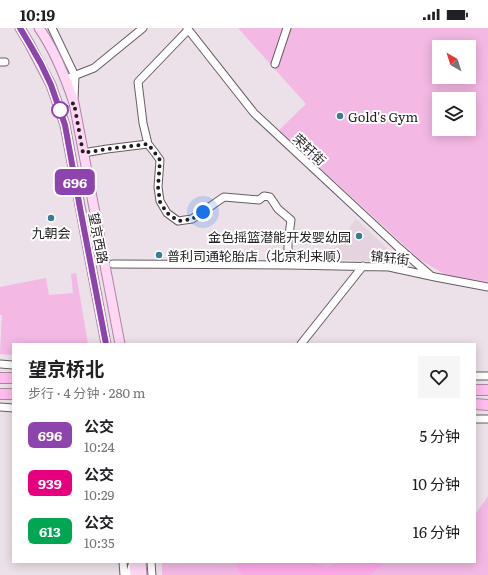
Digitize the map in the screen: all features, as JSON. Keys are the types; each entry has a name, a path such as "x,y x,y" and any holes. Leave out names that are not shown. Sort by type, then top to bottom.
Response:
{"highway":[{"path":"0,378 12,378"},
{"path":"476,390 488,390"},
{"path":"0,394 12,394"},
{"path":"476,404 488,405"}],"main road":[{"name":"望京西路","path":"40,28 70,78 120,343"},
{"name":"望京西路","path":"22,29 51,85 65,125 106,343"},
{"path":"135,575 140,567"}],"street":[{"path":"52,28 70,78 94,68 143,28"},
{"path":"275,64 287,28"},
{"path":"188,29 138,82 143,123 148,144 160,160 158,187 160,202 167,213 178,221 192,219 224,197 259,200 264,196 270,197 278,209 291,220 288,242 288,265"},
{"name":"荣轩街","path":"188,29 254,113 398,248 431,275"},
{"path":"83,153 148,144"},
{"path":"397,268 401,257 398,248"},
{"name":"锦轩街","path":"113,264 389,267 488,287"},
{"path":"302,343 363,266"},
{"path":"0,364 12,365"},
{"path":"476,376 488,376"},
{"path":"0,407 12,408"},
{"path":"476,419 488,419"},
{"path":"123,563 124,575"},
{"path":"151,563 152,575"},
{"path":"129,575 140,567"}],"shaded area":[{"path":"238,28 488,28 488,282 446,275 419,259 279,130 306,104"},
{"name":"金色摇篮潜能开发婴幼园","path":"356,219 391,252 386,262 326,259"},
{"path":"76,273 88,343 12,343 12,355 0,354 2,315 0,315 0,287 46,278 49,295 73,293 71,274"},
{"path":"488,496 488,575 162,575 162,563 476,563 476,514"},
{"path":"236,563 315,563 326,568 336,563 380,563 381,566 370,575 242,575 238,571"}],"bus line":[{"name":"696","path":"20,28 41,64 51,85 65,125 106,343"}],"place":[{"name":"Gold's Gym","path":"340,116"},
{"name":"九朝会","path":"51,218"},
{"name":"金色摇篮潜能开发婴幼园","path":"359,236"},
{"name":"普利司通轮胎店（北京利来顺）","path":"159,255"}],"route":[{"path":"60,110 74,103 83,153 148,144 160,160 158,187 160,202 167,213 178,221 192,219 203,212"}]}
